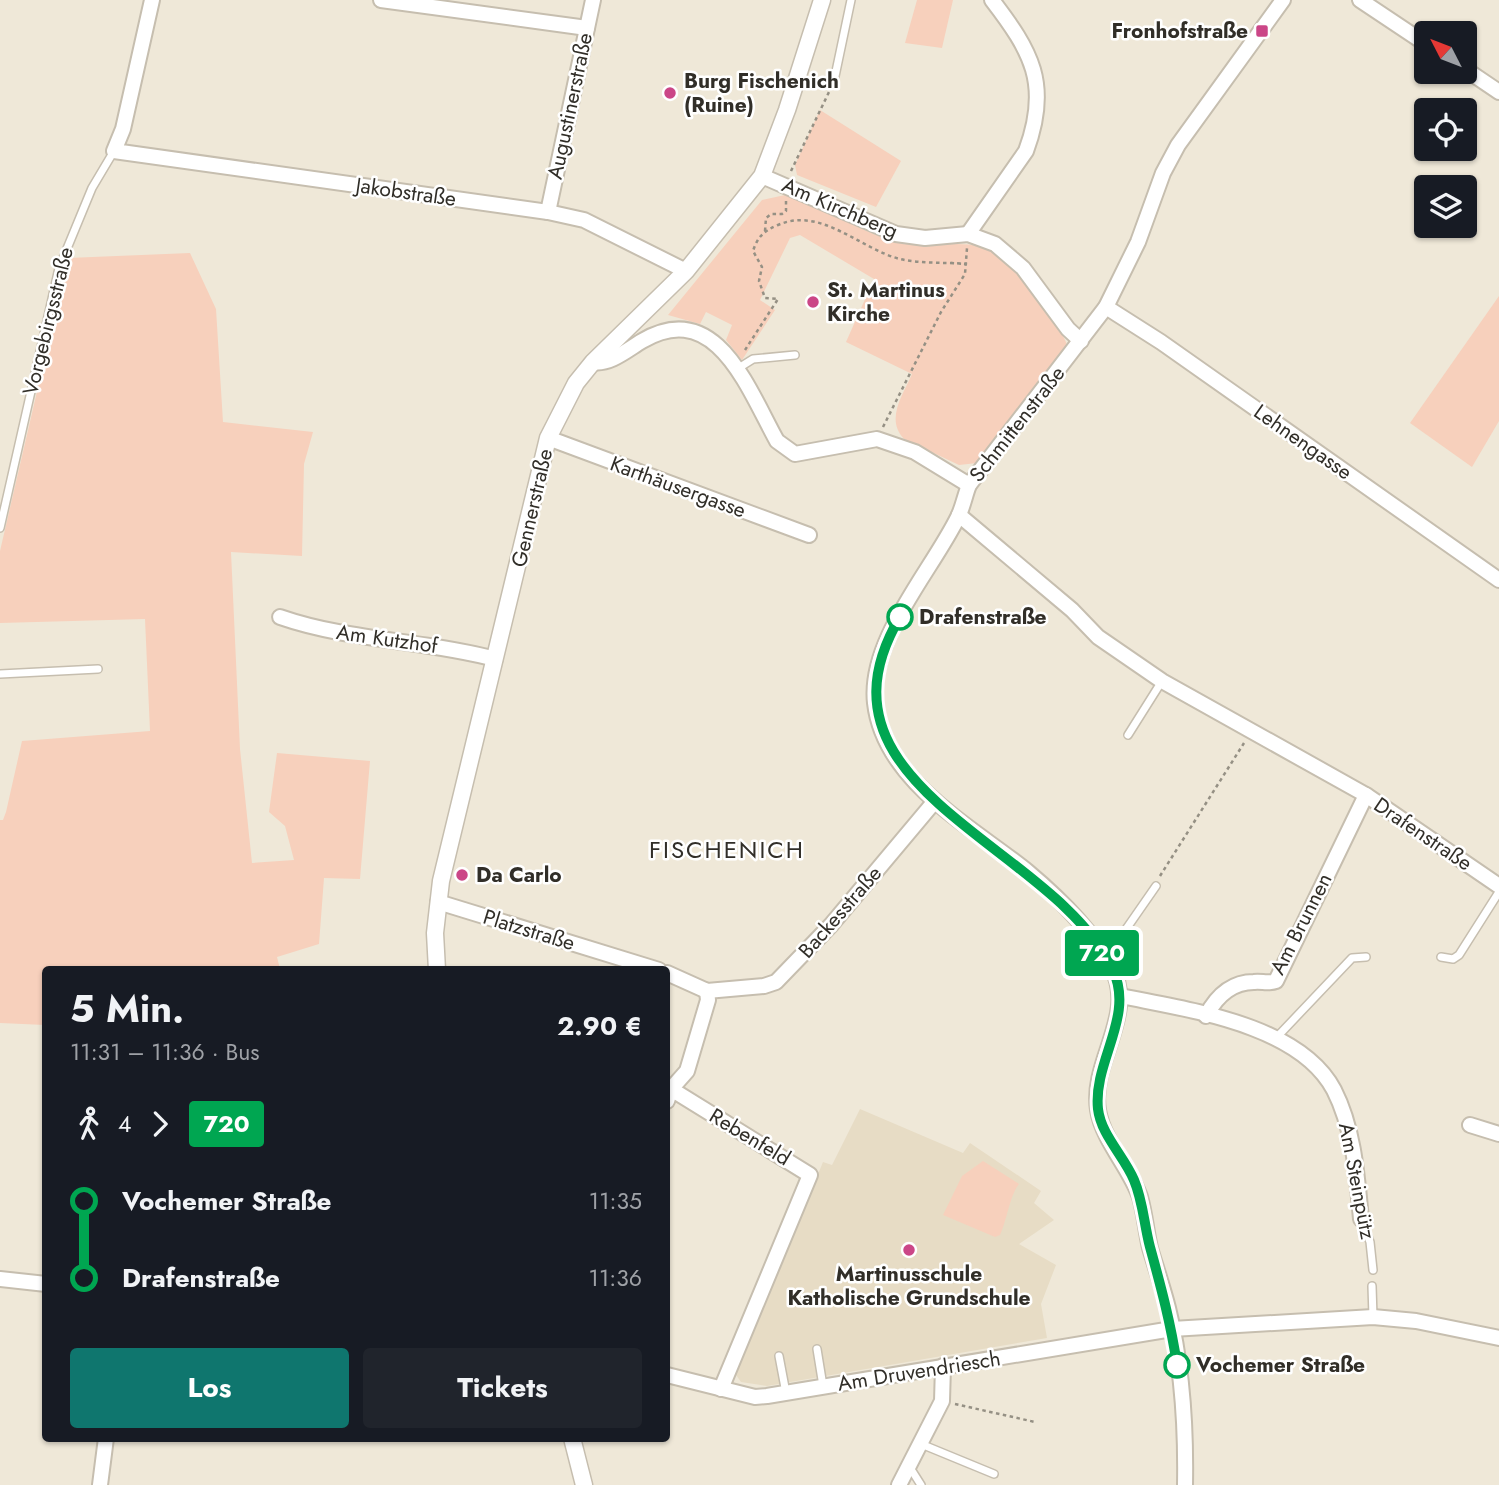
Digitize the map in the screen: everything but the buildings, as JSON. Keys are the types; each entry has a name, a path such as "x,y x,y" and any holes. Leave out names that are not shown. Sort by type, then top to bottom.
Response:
{"street":[{"name":"Vorgebirgsstraße","path":"114,151 123,129 152,0"},
{"path":"381,0 587,28"},
{"name":"Augustinerstraße","path":"548,212 593,0"},
{"name":"Gennerstraße","path":"437,966 435,933 438,902 548,438 576,383 593,362 686,271 762,176 787,110 822,0"},
{"path":"968,234 1026,151 1032,135 1035,108 1030,57 992,0"},
{"name":"Schmittenstraße","path":"1122,996 1106,958 1054,896 935,801 893,752 881,731 874,683 880,656 959,515 969,485 1106,307 1138,242 1163,173 1178,145 1283,0"},
{"path":"1360,0 1414,36"},
{"path":"1477,77 1499,92"},
{"name":"Jakobstraße","path":"114,151 548,212 584,220 686,271"},
{"name":"Am Kirchberg","path":"762,176 790,180 896,234 925,238 968,234 1008,252 1081,341"},
{"name":"Lehnengasse","path":"1106,307 1172,350 1499,580"},
{"path":"593,362 601,363 614,358 646,339 673,328 691,330 716,342 735,366 777,441 785,449 795,454 877,439 915,452 969,485"},
{"name":"Karthäusergasse","path":"548,438 809,536"},
{"name":"Drafenstraße","path":"959,515 1073,610 1098,637 1162,681 1366,795 1499,886"},
{"name":"Am Kutzhof","path":"280,617 310,628 466,651 495,659"},
{"name":"Am Brunnen","path":"1206,1016 1214,1001 1242,983 1276,981 1366,795"},
{"name":"Backesstraße","path":"708,990 764,986 776,982 791,969 935,801"},
{"name":"Platzstraße","path":"438,902 646,966"},
{"path":"670,974 708,990 687,1071 670,1094"},
{"path":"1122,996 1097,1088 1098,1112 1133,1178 1172,1329 1182,1408 1185,1485"},
{"name":"Am Steinpütz","path":"1122,996 1206,1016 1276,1038 1304,1054 1320,1069 1341,1104 1357,1177 1361,1219"},
{"name":"Rebenfeld","path":"670,1096 810,1175 721,1389"},
{"path":"1470,1125 1499,1134"},
{"path":"0,1279 42,1284"},
{"path":"1172,1329 1373,1317 1416,1321 1499,1338"},
{"name":"Am Druvendriesch","path":"670,1376 755,1397 1172,1329"},
{"path":"900,1485 942,1401 943,1366"},
{"path":"100,1485 105,1442"},
{"path":"573,1442 584,1485"}],"lane":[{"path":"834,81 851,0"},
{"name":"Vorgebirgsstraße","path":"0,528 59,268 86,200 114,151"},
{"path":"735,366 753,359 795,355"},
{"path":"0,674 98,669"},
{"path":"1128,736 1162,681"},
{"path":"1106,958 1156,886"},
{"path":"1441,957 1453,958 1459,954 1499,892"},
{"path":"1276,1038 1352,958 1366,957"},
{"name":"Am Steinpütz","path":"1361,1219 1370,1242 1373,1270"},
{"path":"1373,1286 1373,1317"},
{"path":"817,1349 823,1386"},
{"path":"779,1356 786,1393"},
{"path":"922,1444 995,1474"},
{"path":"908,1465 919,1484"}],"path":[{"path":"765,231 766,218 786,211 790,180 834,81"},
{"path":"735,366 762,329 778,299 765,298 760,281 762,267 754,254 757,239 765,231 790,220 810,219 902,260 966,264"},
{"path":"877,439 941,312 965,274 967,258"},
{"path":"1156,886 1251,731"},
{"path":"942,1401 1035,1422"}],"shaded area":[{"path":"917,0 953,0 942,48 905,43"},
{"path":"820,110 901,161 876,207 797,175 795,165"},
{"path":"785,195 799,198 874,234 897,241 981,246 993,250 1012,262 1031,283 1068,347 977,463 959,465 904,439 896,423 896,415 912,374 846,342 874,279 800,235 790,238 760,300 775,310 742,360 726,340 732,325 706,312 700,324 668,315 762,200"},
{"path":"190,253 216,309 223,422 313,432 304,464 302,556 231,552 240,749 252,863 294,860 285,826 269,812 277,753 370,761 360,879 324,878 319,944 277,957 279,966 42,966 42,1025 0,1023 0,820 3,820 6,812 22,741 150,731 145,619 0,623 0,551 68,258"},
{"path":"1499,296 1499,421 1472,467 1410,423"},
{"name":"Martinusschule Katholische Grundschule","path":"860,1109 963,1153 970,1143 1041,1191 1034,1203 1054,1220 1019,1244 1056,1265 1041,1304 1047,1338 767,1386 741,1382 736,1375 823,1162 832,1165"},
{"path":"983,1161 1019,1184 1013,1194 1000,1235 995,1237 943,1215 962,1176"}],"bus line":[{"name":"720","path":"900,617 880,656 874,683 881,731 893,752 935,801 1054,896 1082,926 1106,958 1118,981 1122,996 1120,1012 1097,1088 1098,1112 1133,1178 1141,1202 1149,1244 1168,1308 1177,1365"}],"place":[{"name":"Fronhofstraße","path":"1262,31"},
{"name":"Burg Fischenich (Ruine)","path":"670,93"},
{"name":"St. Martinus Kirche","path":"813,302"},
{"name":"Drafenstraße","path":"900,617"},
{"name":"Da Carlo","path":"462,875"},
{"name":"Martinusschule Katholische Grundschule","path":"909,1250"},
{"name":"Vochemer Straße","path":"1177,1365"}],"district":[{"name":"FISCHENICH","path":"727,849"}]}
